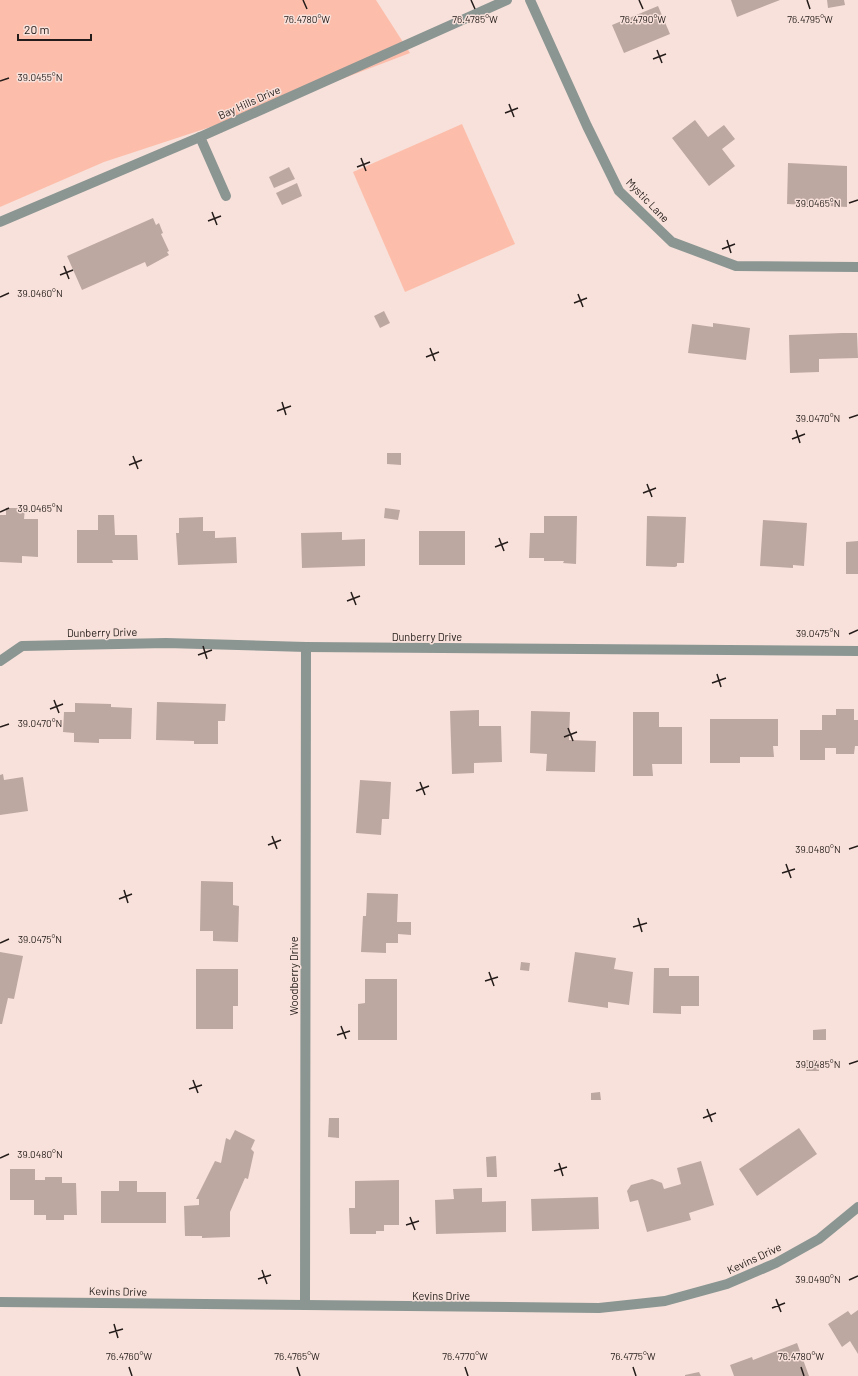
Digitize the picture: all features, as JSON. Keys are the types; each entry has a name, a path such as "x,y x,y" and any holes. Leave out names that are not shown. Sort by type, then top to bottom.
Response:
{"street":[{"name":"Bay Hills Drive","path":"0,222 200,137 507,0"},
{"name":"Mystic Lane","path":"530,0 587,126 619,191 672,242 736,266 858,267"},
{"path":"200,137 226,196"},
{"name":"Dunberry Drive","path":"0,661 22,646 166,643 306,647 858,651"},
{"name":"Woodberry Drive","path":"305,1306 306,647"},
{"name":"Kevins Drive","path":"0,1302 599,1308 665,1301 727,1284 776,1263 819,1239 858,1207"}],"shaded area":[{"path":"0,0 376,0 410,53 253,113 104,162 0,207"},
{"path":"462,124 515,244 405,292 353,172"}],"building":[{"path":"731,0 780,0 737,17"},
{"path":"827,0 844,0 845,5 828,8"},
{"path":"658,6 670,34 624,53 612,25"},
{"path":"695,120 708,137 724,125 735,139 722,149 735,166 709,186 672,138"},
{"path":"788,163 847,166 847,207 787,204"},
{"path":"289,167 295,179 274,188 269,177"},
{"path":"297,183 302,196 282,205 276,193"},
{"path":"153,218 156,225 159,223 163,233 161,234 169,251 167,252 169,255 147,267 145,262 82,290 67,256"},
{"path":"384,311 390,323 380,328 374,316"},
{"path":"713,323 750,328 746,360 688,353 692,324 713,327"},
{"path":"857,333 858,358 819,359 819,372 790,373 789,335"},
{"path":"387,453 401,453 401,465 387,464"},
{"path":"6,508 25,508 24,519 38,519 38,557 22,556 22,563 0,562 0,515 6,515"},
{"path":"385,508 400,510 398,520 384,518"},
{"path":"98,515 114,515 115,535 137,535 138,560 112,560 113,563 77,563 77,530 98,530"},
{"path":"544,516 577,516 576,564 563,563 564,561 544,561 544,558 529,558 530,533 544,533"},
{"path":"647,516 686,517 684,563 677,563 677,566 675,567 646,566"},
{"path":"203,517 203,531 215,531 215,538 236,537 237,563 178,565 176,533 179,533 179,518"},
{"path":"763,520 807,523 804,566 793,565 793,568 760,566"},
{"path":"419,531 465,531 465,565 419,565"},
{"path":"342,532 342,540 365,539 365,566 302,568 301,533"},
{"path":"858,541 858,574 846,574 846,542"},
{"path":"157,702 226,704 225,721 218,721 218,744 194,744 194,741 156,740"},
{"path":"75,703 111,704 111,707 132,708 131,739 99,739 99,743 74,742 74,733 63,732 64,712 75,712"},
{"path":"836,709 854,709 854,720 858,720 858,746 855,746 854,754 836,754 836,748 825,748 825,760 800,760 800,730 822,730 822,715 836,715"},
{"path":"479,710 479,726 501,726 502,762 474,763 474,773 452,774 450,711"},
{"path":"531,711 570,712 569,740 596,741 595,772 546,771 547,754 530,753"},
{"path":"633,712 659,712 659,727 682,727 682,764 652,764 653,776 633,776"},
{"path":"710,719 778,719 778,746 773,746 774,757 740,757 740,763 710,763"},
{"path":"3,774 4,780 23,777 28,811 0,815 0,775"},
{"path":"360,780 391,782 389,819 382,819 381,835 356,833"},
{"path":"201,881 233,882 233,905 239,906 238,942 213,941 213,931 200,931"},
{"path":"367,893 398,894 397,922 411,922 411,935 398,934 398,943 386,943 386,953 361,952 363,916 366,916"},
{"path":"0,952 23,956 14,999 8,998 2,1024 0,1024"},
{"path":"575,952 616,958 614,969 633,972 629,1005 608,1002 608,1008 568,1002"},
{"path":"521,962 530,963 529,971 520,970"},
{"path":"654,968 669,968 669,976 699,976 699,1006 681,1006 681,1014 653,1013"},
{"path":"196,969 238,969 238,1006 233,1006 233,1029 196,1029"},
{"path":"365,979 397,979 397,1040 358,1040 358,1004 365,1003"},
{"path":"826,1029 826,1040 813,1040 813,1030"},
{"path":"806,1060 819,1060 819,1071 806,1071"},
{"path":"600,1092 601,1100 591,1100 591,1093"},
{"path":"329,1118 339,1118 339,1138 328,1137"},
{"path":"799,1128 817,1154 757,1196 739,1169"},
{"path":"235,1130 255,1140 251,1149 254,1152 248,1179 245,1178 230,1212 230,1237 202,1238 202,1236 185,1236 184,1206 199,1205 199,1199 196,1199 215,1161 221,1163 226,1138 230,1140"},
{"path":"496,1156 497,1177 487,1177 486,1157"},
{"path":"701,1161 714,1205 689,1213 691,1220 647,1232 638,1200 630,1202 627,1191 631,1185 652,1179 662,1183 664,1189 681,1184 677,1168"},
{"path":"10,1169 35,1169 35,1180 45,1180 45,1177 62,1177 62,1183 76,1183 77,1215 64,1215 64,1220 46,1220 46,1215 34,1215 34,1200 10,1200"},
{"path":"399,1180 399,1225 384,1225 384,1231 376,1231 376,1234 350,1234 349,1208 355,1208 355,1181"},
{"path":"119,1181 137,1181 137,1192 166,1192 166,1223 101,1223 101,1191 119,1191"},
{"path":"482,1188 482,1202 506,1201 506,1232 436,1234 435,1200 454,1199 453,1189"},
{"path":"598,1197 599,1229 532,1231 531,1199"},
{"path":"858,1310 858,1354 850,1341 842,1347 828,1324 848,1311 851,1315"},
{"path":"797,1343 809,1376 734,1376 730,1365 752,1357 753,1360"},
{"path":"699,1372 701,1376 685,1376 685,1375"}]}
